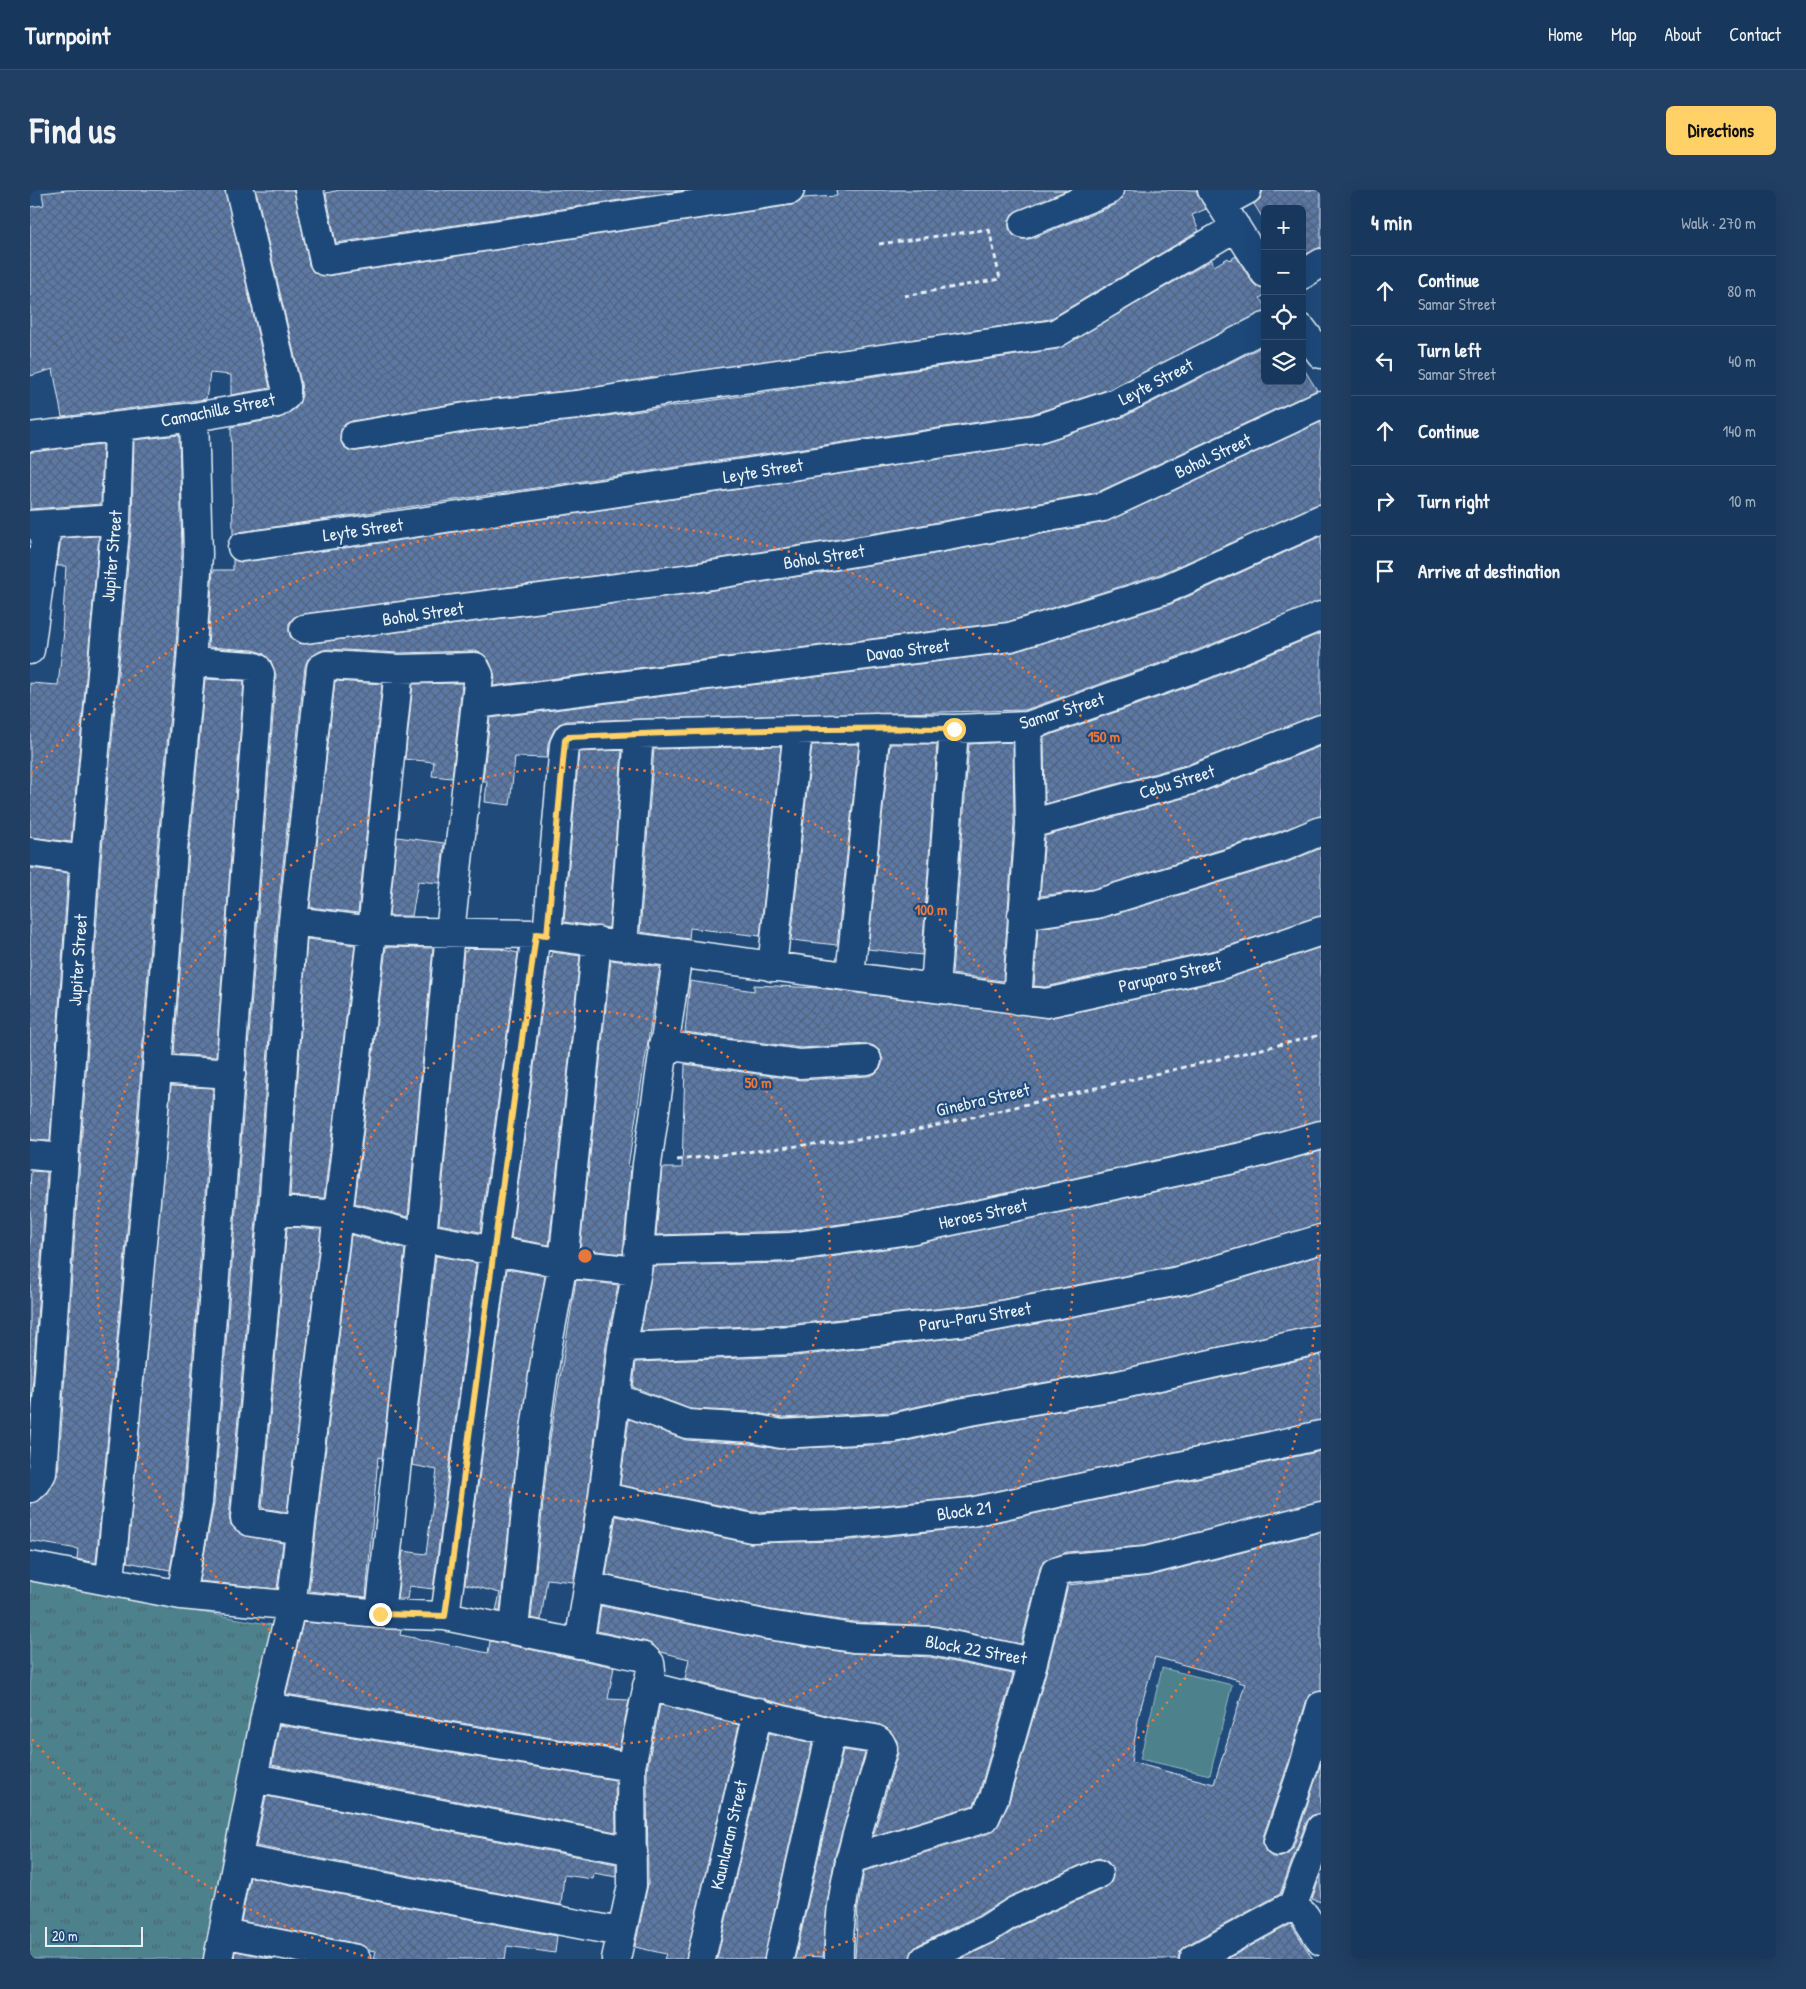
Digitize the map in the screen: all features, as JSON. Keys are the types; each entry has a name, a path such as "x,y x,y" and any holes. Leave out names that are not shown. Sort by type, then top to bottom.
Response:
{"street":[{"name":"Camachille Street","path":"30,437 194,417 277,403 286,396 286,387 240,190"},
{"path":"309,190 324,261 790,190"},
{"path":"1024,224 1110,190"},
{"path":"355,436 472,416 577,405 681,388 1055,334 1247,190"},
{"path":"1223,207 1261,267"},
{"path":"1306,272 1321,263"},
{"name":"Leyte Street","path":"242,547 426,522 1036,429 1116,403 1261,328"},
{"path":"1306,334 1321,354"},
{"name":"Bohol Street","path":"304,629 693,578 904,544 1103,507 1321,405"},
{"path":"110,1580 157,1069 191,662 198,555 194,417"},
{"name":"Jupiter Street","path":"30,1488 37,1482 42,1473 85,860 116,519 119,427"},
{"path":"30,650 38,525 116,519"},
{"name":"Davao Street","path":"476,704 1010,637 1166,589 1321,519"},
{"name":"Samar Street","path":"542,934 565,740 568,737 876,728 954,729 1028,726 1203,665 1321,616"},
{"path":"181,1595 198,1503 260,674 257,668 252,666 191,662"},
{"path":"300,1530 251,1522 245,1518 273,1210 293,921 321,668 327,665 399,669 475,667 479,675 450,932 422,1237 380,1614"},
{"path":"356,1959 221,1946 267,1707 290,1607 372,931 399,669"},
{"path":"1017,1000 1030,824 1028,726"},
{"path":"850,975 876,728"},
{"path":"935,988 954,729"},
{"name":"Cebu Street","path":"1030,824 1194,779 1321,729"},
{"path":"772,967 798,730"},
{"path":"623,945 640,734"},
{"path":"1022,915 1096,904 1283,847 1321,831"},
{"path":"30,852 85,860"},
{"name":"Paruparo Street","path":"293,921 372,931 542,934 1046,1003 1220,965 1321,931"},
{"path":"445,1616 494,1251 542,934"},
{"path":"514,1629 532,1444 547,1349 564,1263 596,941"},
{"path":"579,1644 603,1496 622,1347 637,1261 647,1164 678,953"},
{"path":"663,1045 800,1064 867,1060"},
{"path":"157,1069 230,1074"},
{"name":"Heroes Street","path":"273,1210 338,1215 422,1237 564,1263 637,1261 790,1247 909,1230 1247,1156 1321,1134"},
{"path":"30,1154 63,1158"},
{"name":"Paru-Paru Street","path":"622,1347 794,1340 976,1320 1184,1280 1321,1240"},
{"path":"616,1398 687,1424 752,1428 781,1434 893,1428 964,1412 1119,1385 1321,1339"},
{"name":"Block 21","path":"603,1496 752,1528 840,1525 971,1512 1321,1435"},
{"name":"Block 22 Street","path":"589,1587 768,1625 853,1638 932,1641 1033,1662 1055,1572 1069,1568 1146,1561 1321,1516"},
{"path":"30,1566 181,1595 290,1607 380,1614 445,1616 514,1629 644,1658 650,1663 652,1670 631,1767 632,1885 620,1932 616,1959"},
{"path":"850,1859 985,1818 994,1798 1033,1662"},
{"path":"648,1686 758,1712 831,1732 875,1739 880,1742 882,1748 850,1859 842,1895 839,1959"},
{"path":"1278,1842 1303,1769 1321,1706"},
{"path":"267,1707 631,1767"},
{"name":"Kaunlaran Street","path":"700,1959 758,1712"},
{"path":"780,1959 831,1732"},
{"path":"254,1778 633,1851"},
{"path":"1194,1959 1294,1905 1321,1828"},
{"path":"238,1859 620,1932"},
{"path":"925,1959 987,1929 1015,1911 1098,1874"},
{"path":"1294,1905 1305,1916 1321,1941"}],"path":[{"path":"879,244 1024,224"},
{"path":"904,296 1000,279 989,229"},
{"name":"Ginebra Street","path":"647,1164 900,1134 1321,1035"}],"green space":[{"path":"30,1581 272,1625 203,1959 30,1959"},
{"path":"1162,1668 1232,1685 1210,1775 1140,1759"}],"building":[{"path":"67,190 225,190 270,388 231,395 231,375 210,373 206,399 62,417 53,369 30,376 30,207 44,205 42,193"},
{"path":"256,190 294,190 309,265 313,272 326,276 792,205 803,198 837,196 836,190 1067,190 1012,214 1009,221 1009,229 1014,236 1022,239 1030,239 1115,205 1122,199 1124,190 1196,190 1206,209 1192,215 1199,231 1050,319 575,390 469,401 352,421 345,424 341,430 340,438 343,446 350,451 474,431 580,420 1057,349 1212,260 1214,266 1236,256 1252,282 1257,287 1261,288 1261,314 1110,389 1032,414 240,532 233,535 231,427 280,418 296,408 302,396 301,383"},
{"path":"340,190 686,190 336,243 326,193"},
{"path":"1263,190 1321,190 1321,247 1306,254 1306,205 1261,205 1261,215 1254,204 1260,199"},
{"path":"1261,347 1261,385 1306,385 1306,372 1317,390 1098,492 901,529 691,563 302,614 294,617 289,623 291,638 298,643 306,644 695,593 907,559 1106,522 1321,422 1321,504 1160,574 1007,622 493,686 495,676 489,660 483,654 475,651 399,653 328,649 320,651 308,659 305,666 277,919 257,1209 229,1517 231,1525 243,1535 283,1543 277,1589 199,1581 214,1504 276,675 271,661 263,653 253,650 208,647 213,570 233,570 233,559 244,562 408,539 1038,444 1123,417"},
{"path":"179,435 182,552 175,661 157,850 136,1136 96,1563 77,1559 78,1549 30,1541 30,1503 40,1500 47,1494 58,1474 101,861 132,520 134,440"},
{"path":"103,444 101,504 30,509 30,452"},
{"path":"99,536 71,842 30,837 30,683 58,685 64,631 62,631 66,566 57,566 61,538"},
{"path":"1321,536 1321,601 1197,650 1025,710 567,721 559,724 554,730 548,743 547,758 515,757 510,805 485,802 487,781 483,781 490,718 1014,652 1171,604"},
{"path":"1321,633 1321,714 1189,764 1045,804 1044,737 1208,680"},
{"path":"205,679 244,681 216,1057 174,1054 189,852"},
{"path":"335,681 382,684 358,913 310,907"},
{"path":"462,683 452,778 432,776 434,762 405,759 413,684"},
{"path":"1013,742 1014,824 1003,981 952,974 969,744"},
{"path":"859,744 837,945 791,940 812,745"},
{"path":"890,744 937,744 922,955 868,949"},
{"path":"781,746 760,936 690,928 689,939 640,932 654,749"},
{"path":"1321,746 1321,816 1278,832 1093,889 1040,896 1045,836 1198,794"},
{"path":"622,750 609,928 564,922 579,752"},
{"path":"397,837 444,843 440,883 418,881 412,916 389,916"},
{"path":"1321,848 1321,916 1216,950 1045,987 1034,986 1038,928 1100,919 1288,862"},
{"path":"30,868 68,873 50,1141 30,1140"},
{"path":"307,939 355,945 324,1198 290,1196"},
{"path":"386,947 433,948 408,1217 355,1203"},
{"path":"1321,947 1321,1120 1243,1141 906,1215 789,1231 656,1235 662,1168 682,1168 685,1064 801,1080 868,1076 876,1073 881,1067 883,1060 880,1051 874,1046 867,1044 801,1048 685,1032 690,981 754,991 754,985 819,988 1049,1018 1223,980"},
{"path":"467,948 500,949 518,953 480,1232 439,1224 464,951 467,951"},
{"path":"552,952 580,956 549,1245 511,1238 549,956 552,957"},
{"path":"611,960 660,967 628,1166 631,1167 623,1254 580,1249"},
{"path":"171,1086 213,1088 182,1501 170,1570 127,1562"},
{"path":"1321,1151 1321,1224 1180,1265 974,1305 793,1324 641,1331 653,1266 790,1263 911,1245 1250,1171"},
{"path":"31,1171 47,1172 30,1421 30,1189"},
{"path":"287,1227 321,1229 287,1512 262,1508"},
{"path":"351,1235 405,1249 382,1458 378,1457 366,1597 309,1591"},
{"path":"1321,1255 1321,1324 1116,1370 962,1397 891,1412 782,1418 753,1412 690,1409 633,1387 636,1362 796,1356 979,1335 1187,1295"},
{"path":"436,1256 476,1263 433,1589 409,1586 407,1599 397,1599 403,1551 426,1554 437,1470 412,1465"},
{"path":"507,1269 545,1276 518,1441 500,1611 496,1611 500,1593 465,1584"},
{"path":"576,1280 618,1285 606,1345 588,1495 573,1582 547,1579 541,1620 531,1618 549,1445"},
{"path":"1321,1355 1321,1420 969,1497 839,1509 753,1512 620,1485 629,1419 686,1440 750,1444 778,1449 894,1444 968,1427 1122,1400"},
{"path":"1321,1451 1321,1501 1143,1546 1067,1552 1044,1561 1040,1568 1021,1644 935,1626 854,1622 771,1610 606,1575 616,1516 749,1543 842,1541 974,1527"},
{"path":"1321,1532 1321,1691 1311,1694 1306,1702 1288,1764 1263,1837 1263,1845 1266,1852 1272,1857 1281,1857 1288,1854 1293,1848 1321,1763 1321,1813 1311,1816 1306,1823 1280,1894 1187,1945 1180,1951 1178,1959 961,1959 994,1943 1022,1925 1105,1888 1111,1883 1113,1876 1112,1868 1108,1862 1099,1858 1009,1897 979,1915 918,1945 912,1951 910,1959 855,1959 858,1907 864,1871 990,1833 999,1824 1009,1802 1048,1666 1068,1585 1150,1576","holes":["1155,1657 1239,1680 1239,1682 1245,1684 1214,1784 1131,1762 1139,1714"]},
{"path":"601,1606 766,1640 851,1653 930,1657 1013,1674 974,1805 873,1836 898,1753 897,1741 888,1729 877,1724 834,1717 685,1679 689,1659 661,1652 647,1642 597,1631"},
{"path":"303,1622 401,1630 400,1635 488,1653 490,1641 614,1667 608,1699 629,1700 619,1749 286,1694"},
{"path":"660,1705 739,1725 686,1959 664,1959 666,1954 635,1947 648,1884 647,1769"},
{"path":"279,1725 615,1780 616,1832 272,1765"},
{"path":"769,1733 812,1743 764,1959 717,1959"},
{"path":"843,1750 865,1753 835,1856 827,1903 823,1957 805,1956 804,1959 795,1959"},
{"path":"266,1796 616,1864 616,1877 594,1873 593,1879 564,1875 561,1905 256,1846"},
{"path":"1321,1874 1321,1902 1312,1899"},
{"path":"250,1877 557,1936 555,1953 507,1946 505,1959 374,1959 376,1951 369,1950 359,1944 241,1921"},
{"path":"1291,1924 1313,1959 1227,1959"},
{"path":"235,1951 275,1959 234,1959"}],"route":[{"path":"380,1614 445,1616 536,934 547,935 565,740 568,737 640,734 876,728 954,729"}]}
